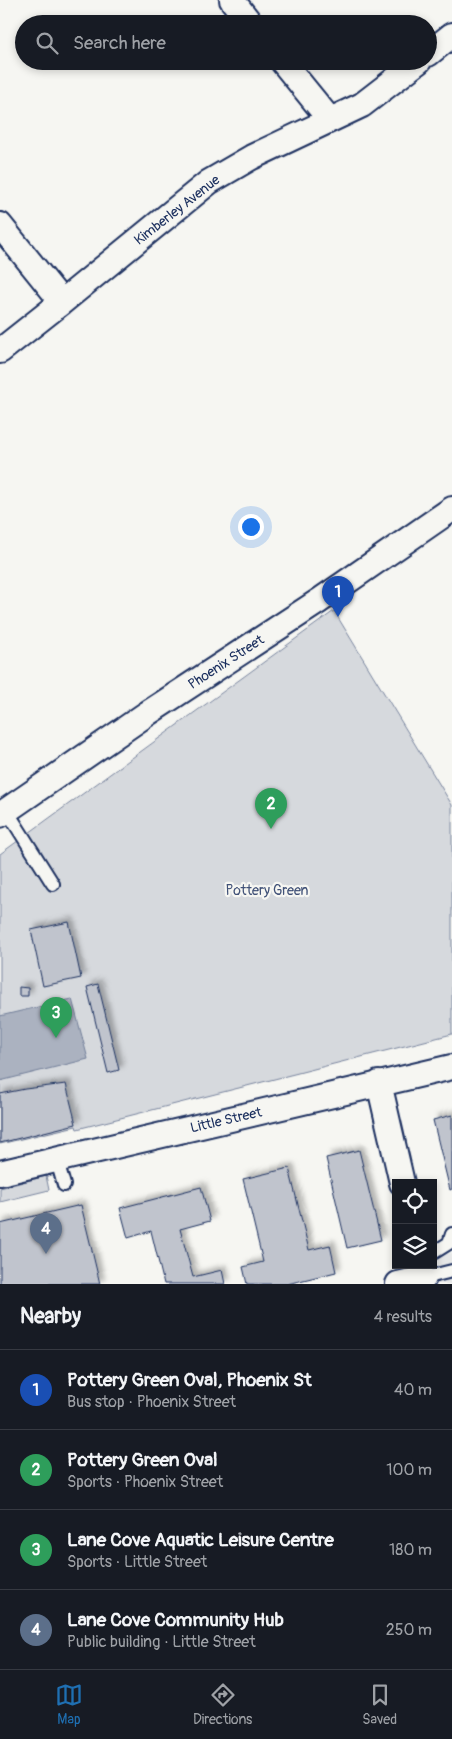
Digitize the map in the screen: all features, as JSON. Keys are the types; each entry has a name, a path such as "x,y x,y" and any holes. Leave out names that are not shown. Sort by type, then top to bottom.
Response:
{"street":[{"path":"232,0 244,15"},
{"path":"437,47 452,35"},
{"path":"289,70 330,120"},
{"name":"Kimberley Avenue","path":"0,351 209,182 252,157 362,105 407,70"},
{"path":"0,225 62,302"},
{"name":"Phoenix Street","path":"4,813 148,713 319,601 452,509"},
{"name":"Little Street","path":"0,1173 452,1067"},
{"path":"379,1083 401,1179"},
{"path":"398,1284 424,1276"}],"lane":[{"path":"4,813 53,884"},
{"path":"57,1161 64,1185"},
{"path":"437,1250 449,1243 452,1234"},
{"path":"424,1276 452,1271"}],"shaded area":[{"path":"72,999 88,1059 0,1081 0,1016"},
{"path":"452,1253 452,1284 420,1284 430,1269 437,1269 437,1259 439,1256"}],"green space":[{"name":"Pottery Green","path":"334,611 452,805 452,1034 77,1129 76,1126 0,1144 0,854"},
{"path":"46,1176 49,1190 0,1202 0,1188"}],"building":[{"path":"69,922 81,978 43,986 31,930"},
{"path":"98,984 119,1070 108,1073 87,987"},
{"path":"19,987 28,988 28,996 19,996"},
{"path":"66,1084 76,1124 0,1143 0,1094"},
{"path":"452,1115 452,1189 450,1190 433,1120"},
{"path":"359,1150 381,1240 347,1248 326,1158"},
{"path":"289,1168 309,1250 330,1245 336,1272 287,1284 247,1284 243,1267 263,1262 243,1179"},
{"path":"201,1187 210,1221 180,1229 193,1277 222,1270 225,1284 164,1284 151,1231 128,1238 120,1208"},
{"path":"81,1205 100,1284 0,1284 0,1224"}],"place":[{"name":"Pottery Green Oval, Phoenix St","path":"338,617"},
{"name":"Pottery Green Oval","path":"271,829"},
{"name":"Lane Cove Aquatic Leisure Centre","path":"56,1038"},
{"name":"Lane Cove Community Hub","path":"46,1254"}]}
